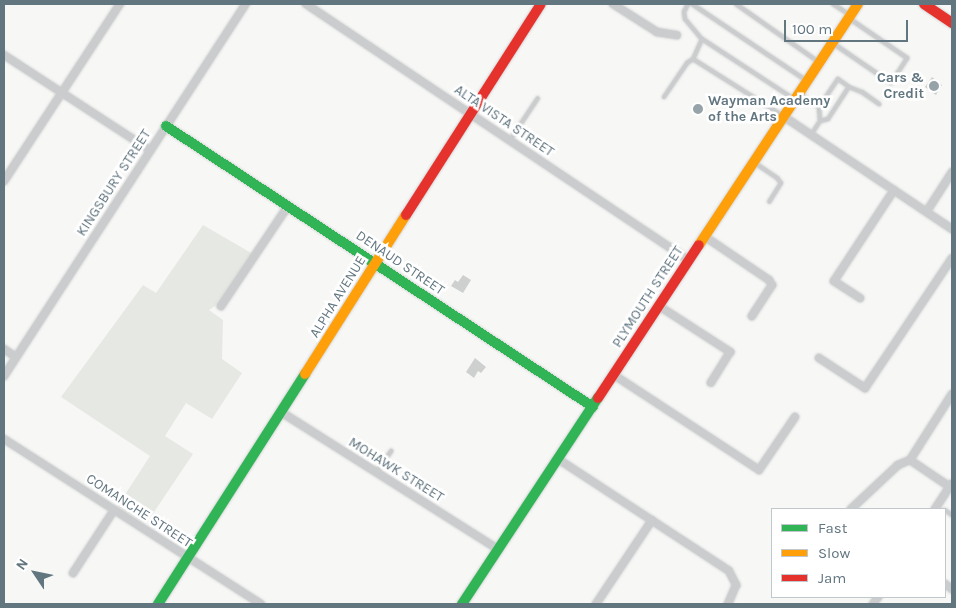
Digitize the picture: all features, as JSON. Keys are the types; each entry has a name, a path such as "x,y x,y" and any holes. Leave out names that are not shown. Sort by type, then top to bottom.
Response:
{"street":[{"path":"4,181 120,4"},
{"name":"KINGSBURY STREET","path":"4,376 246,4"},
{"name":"ALTA VISTA STREET","path":"306,4 688,260"},
{"name":"ALPHA AVENUE","path":"158,604 541,4"},
{"path":"613,4 657,32 677,36"},
{"name":"PLYMOUTH STREET","path":"462,604 858,4"},
{"path":"924,4 952,23"},
{"path":"4,55 150,150"},
{"path":"783,116 952,229"},
{"name":"DENAUD STREET","path":"166,126 592,407"},
{"path":"927,211 952,172"},
{"path":"860,298 834,281 894,190"},
{"path":"221,306 288,206"},
{"path":"704,236 769,280 772,284 752,316"},
{"path":"819,358 865,388 952,258"},
{"path":"659,306 730,352 712,382"},
{"path":"4,349 16,357"},
{"path":"614,375 759,470 795,416"},
{"path":"852,508 898,465 910,460 952,394"},
{"name":"MOHAWK STREET","path":"281,412 498,549"},
{"name":"COMANCHE STREET","path":"4,439 261,604"},
{"path":"558,459 729,571 735,580 735,590 728,604"},
{"path":"910,460 951,485 940,508"},
{"path":"73,573 114,510"},
{"path":"596,604 652,520"}],"lane":[{"path":"688,4 684,12 685,19 702,39 796,96 819,107"},
{"path":"692,4 807,80"},
{"path":"736,4 819,62"},
{"path":"832,42 891,83 908,58 833,4"},
{"path":"664,98 686,63 693,58 702,39"},
{"path":"693,58 783,116"},
{"path":"811,134 820,121 819,107 838,79 879,104"},
{"path":"820,121 828,119 849,87"},
{"path":"510,140 538,98"},
{"path":"753,162 778,178 781,183 769,202"},
{"path":"376,472 390,451"}],"shaded area":[{"path":"203,225 253,254 218,304 209,310 223,320 222,359 242,373 212,419 186,403 165,436 193,454 146,524 117,507 150,456 61,397 143,285 156,293"}],"building":[{"name":"Cars & Credit","path":"932,77 942,85 936,95 925,87"},
{"path":"463,275 471,280 463,293 451,286 455,280 458,282"},
{"path":"475,358 486,367 481,373 478,371 474,378 466,372"}],"traffic: fast":[{"path":"166,126 593,407"},
{"path":"158,604 305,374"},
{"path":"462,604 598,398"}],"traffic: slow":[{"path":"699,245 858,4"},
{"path":"305,374 406,215"}],"traffic: jam":[{"path":"406,215 541,4"},
{"path":"924,4 952,23"},
{"path":"598,398 699,245"}],"place":[{"name":"Cars & Credit","path":"934,86"},
{"name":"Wayman Academy of the Arts","path":"698,109"}]}
